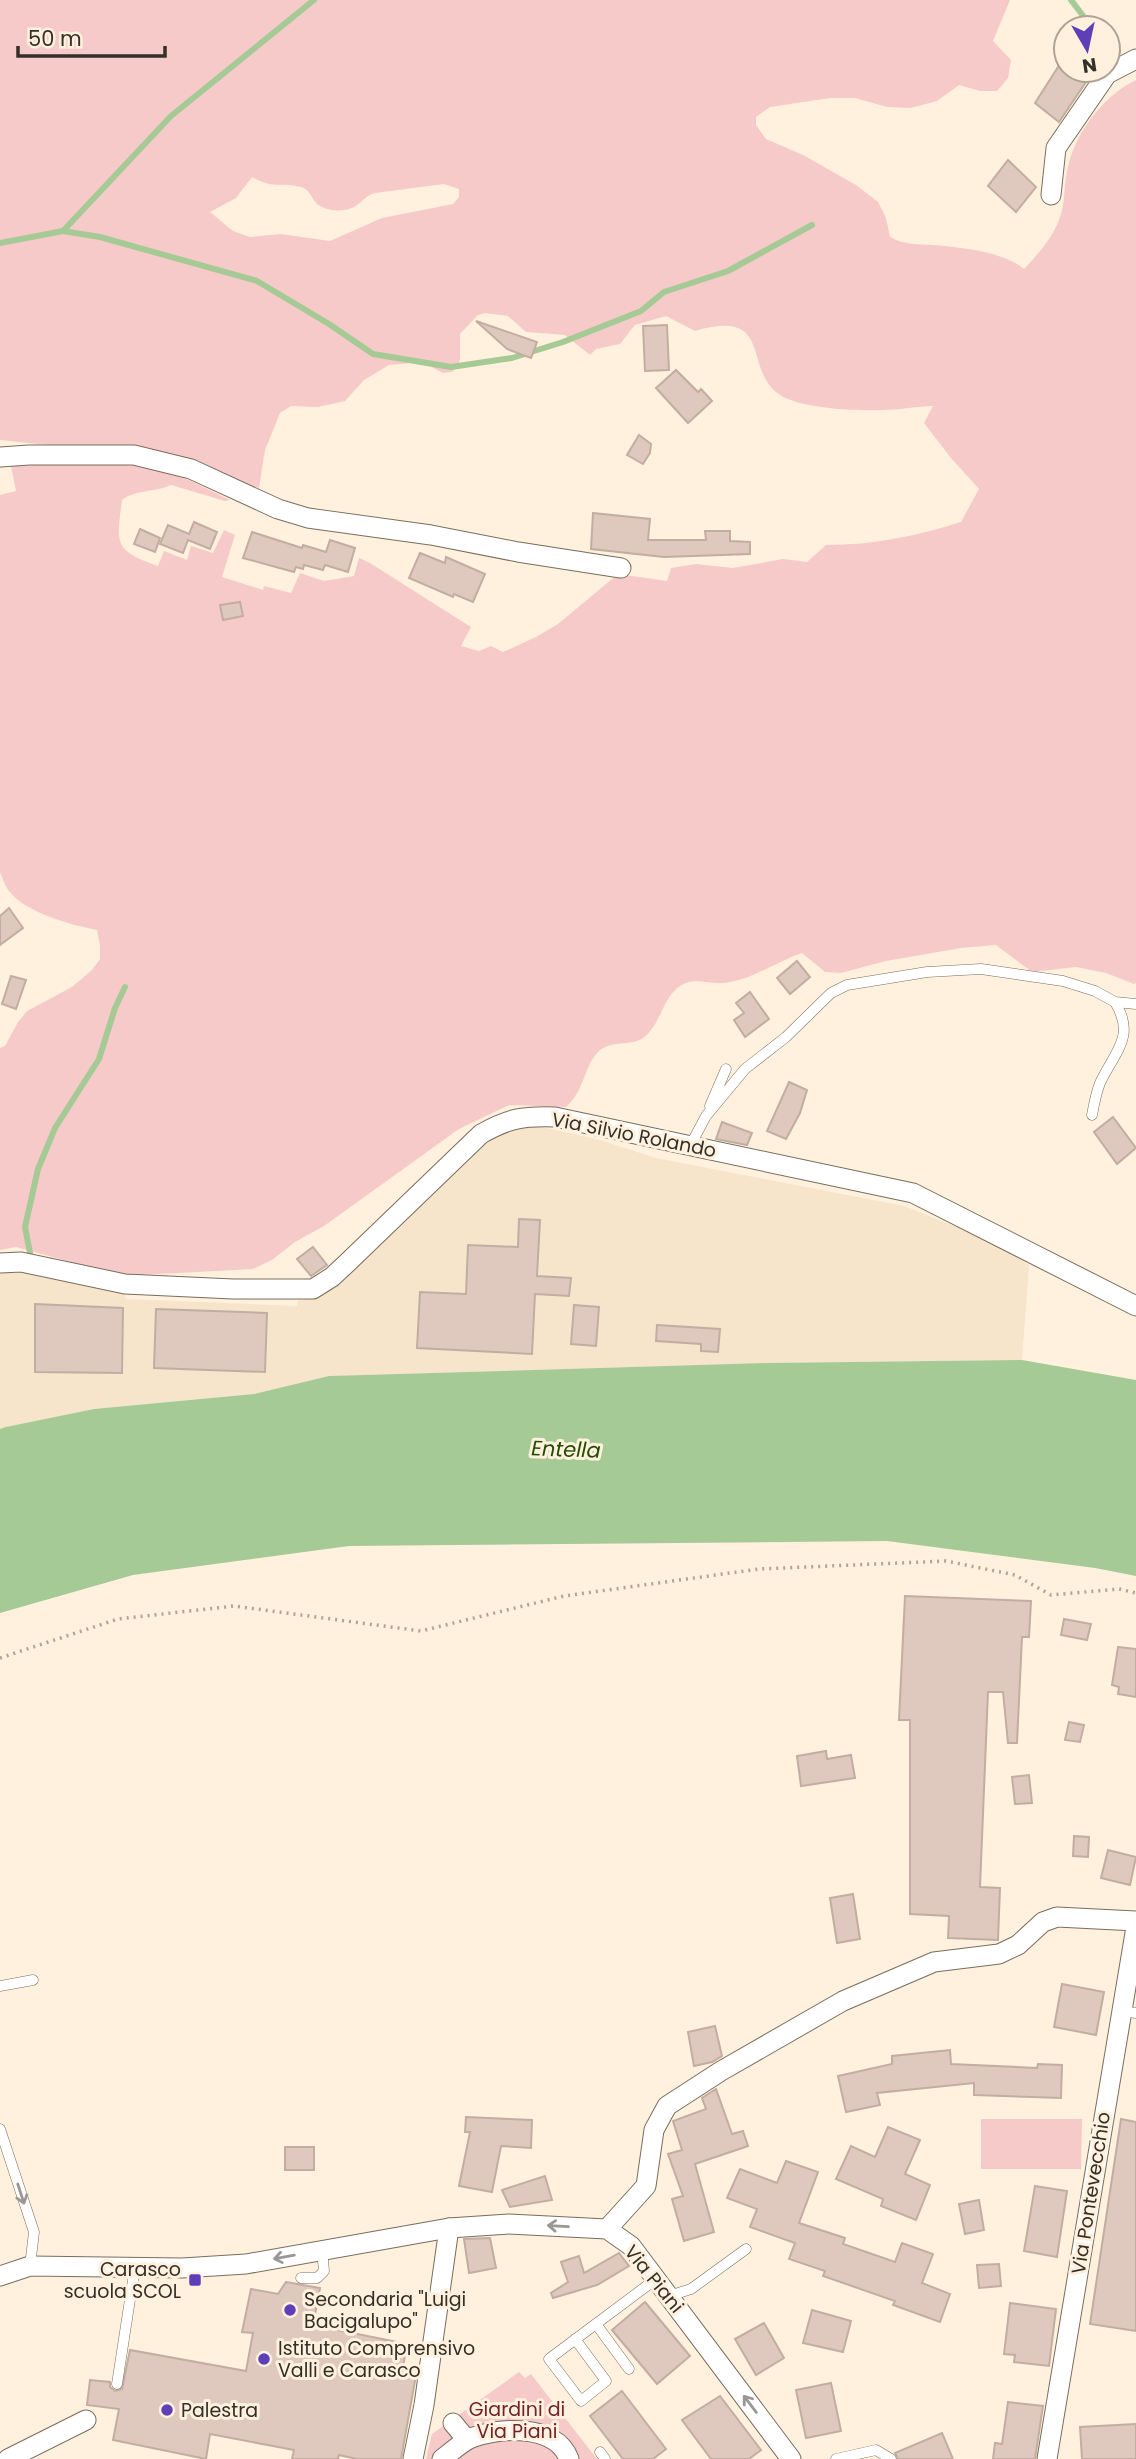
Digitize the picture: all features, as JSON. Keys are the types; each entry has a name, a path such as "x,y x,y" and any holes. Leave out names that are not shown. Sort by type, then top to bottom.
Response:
{"street":[{"path":"1051,195 1056,148 1107,74 1136,59"},
{"path":"0,457 134,455 191,469 278,509 308,518 431,535 621,568"},
{"name":"Via Silvio Rolando","path":"0,1263 21,1262 125,1284 233,1289 313,1289 339,1271 481,1134 502,1122 522,1116 555,1117 913,1193 1136,1307"},
{"path":"607,2229 646,2186 654,2130 667,2106 720,2071 843,2001 934,1962 999,1954 1018,1945 1044,1922 1057,1917 1136,1921"},
{"name":"Via Pontevecchio","path":"1047,2459 1129,2012 1136,1927"},
{"name":"Via Piani","path":"0,2276 30,2266 182,2268 246,2264 449,2228 509,2224 607,2229 631,2246 786,2457"},
{"path":"413,2459 424,2405 449,2228"},
{"path":"8,2459 86,2420"},
{"path":"453,2423 467,2440"},
{"path":"442,2459 467,2440 487,2433 516,2431 540,2435 560,2445 569,2459"}],"lane":[{"path":"706,1116 745,1069 786,1037 831,993 847,985 927,972 981,969 1063,981 1095,991 1115,1002 1136,1004"},
{"path":"1092,1115 1100,1084 1124,1038 1124,1016 1115,1002"},
{"path":"690,1146 726,1069"},
{"path":"0,1986 33,1980"},
{"path":"0,2129 34,2232 34,2251 30,2266"},
{"path":"668,2296 691,2290 746,2249"},
{"path":"301,2278 317,2278 324,2271 322,2250"},
{"path":"117,2384 135,2267"},
{"path":"575,2339 606,2381 581,2401 549,2359 575,2339 596,2323 656,2279"},
{"path":"596,2323 629,2369"},
{"path":"836,2459 876,2450 891,2459"}],"path":[{"path":"0,1658 118,1619 234,1606 422,1631 564,1596 759,1569 946,1561 1015,1575 1051,1595 1119,1589 1136,1593"}],"shaded area":[{"path":"533,1125 600,1140 656,1158 904,1206 979,1236 1029,1265 1022,1360 767,1363 329,1376 254,1394 94,1409 0,1429 0,1270 28,1271 123,1290 126,1299 297,1306 299,1297 481,1144 508,1128"}],"green space":[{"path":"0,0 1010,0 993,41 1011,60 1008,78 997,91 980,91 959,85 937,101 911,108 887,107 855,98 830,98 770,107 756,117 756,125 766,139 803,155 856,185 878,202 886,218 890,237 895,240 981,251 1005,258 1024,269 1042,249 1060,218 1070,158 1083,131 1091,118 1112,96 1136,80 1136,983 1076,967 1032,972 996,945 886,961 841,973 825,972 802,953 733,982 685,983 669,997 654,1026 643,1038 609,1046 598,1052 577,1093 566,1107 509,1105 459,1129 324,1226 295,1242 272,1260 253,1269 122,1276 16,1247 0,1250 0,1048 5,1046 27,1011 72,987 92,970 100,959 97,930 63,921 27,906 8,890 0,872 0,495 16,491 11,466 116,459 189,480 230,500 225,501 171,485 127,497 122,500 119,527 121,544 126,550 158,566 164,551 187,560 191,546 213,553 224,530 235,535 222,577 263,590 264,586 291,593 300,573 324,581 354,576 359,558 471,627 461,646 479,651 491,646 503,652 558,624 618,574 667,581 671,568 696,564 733,568 783,559 807,562 826,545 894,539 961,522 979,489 924,423 933,406 861,410 822,407 788,399 773,389 764,376 748,336 738,328 721,326 695,331 666,316 635,325 620,344 596,349 590,355 565,335 526,332 508,316 485,313 478,315 460,334 460,359 458,367 452,372 443,373 422,362 389,365 364,380 345,401 318,407 291,406 280,413 265,450 259,488 193,460 0,440","holes":["252,177 260,181 304,188 320,206 336,210 353,208 375,193 444,184 459,189 459,197 453,204 382,218 330,241 281,234 250,237 233,231 210,212 236,198"]},
{"path":"981,2119 1082,2119 1081,2169 981,2169"},
{"name":"Giardini di Via Piani","path":"519,2372 525,2378 531,2374 597,2459 426,2459 432,2434"}],"water":[{"name":"Entella","path":"1022,1360 1136,1380 1136,1576 1095,1568 887,1541 349,1546 133,1575 0,1613 0,1429 6,1427 94,1409 254,1394 329,1376 767,1363"}],"building":[{"path":"1052,76 1052,84 1085,84 1059,122 1035,103"},
{"path":"1008,160 1036,187 1016,212 988,186"},
{"path":"476,321 537,342 531,358 507,349"},
{"path":"667,325 669,370 645,371 643,326"},
{"path":"676,370 698,392 701,389 712,401 688,423 656,388"},
{"path":"639,435 651,444 650,453 643,464 627,455"},
{"path":"593,513 650,519 648,540 706,540 705,531 730,531 730,541 750,542 750,554 664,557 591,549"},
{"path":"194,522 217,532 210,549 188,540 183,553 160,544 168,525 189,534"},
{"path":"140,529 160,538 155,552 134,544"},
{"path":"252,532 302,548 303,545 326,552 330,540 355,548 348,572 325,565 323,570 304,565 303,569 296,567 294,572 243,558"},
{"path":"420,553 445,563 446,557 485,574 473,602 454,594 453,597 409,578"},
{"path":"240,602 243,616 223,620 220,605"},
{"path":"9,908 23,928 0,945 0,916"},
{"path":"797,961 810,977 790,994 777,978"},
{"path":"11,976 26,980 16,1009 2,1004"},
{"path":"750,992 769,1019 745,1037 734,1020 744,1013 736,1003"},
{"path":"789,1082 807,1090 800,1113 786,1139 767,1131"},
{"path":"1113,1117 1136,1148 1117,1164 1094,1132"},
{"path":"722,1122 752,1133 747,1145 716,1139"},
{"path":"519,1219 540,1220 537,1276 571,1278 569,1296 535,1294 532,1354 417,1348 420,1292 466,1294 468,1245 518,1247"},
{"path":"313,1247 327,1265 311,1276 297,1259"},
{"path":"35,1304 123,1308 122,1373 35,1372"},
{"path":"574,1305 599,1307 596,1346 571,1344"},
{"path":"156,1309 267,1313 265,1372 154,1368"},
{"path":"657,1325 720,1329 718,1352 701,1351 701,1344 656,1341"},
{"path":"905,1596 1031,1601 1029,1637 1022,1637 1017,1743 1008,1743 1003,1692 988,1692 980,1887 1000,1888 998,1940 948,1938 949,1916 910,1914 910,1720 899,1720"},
{"path":"1064,1619 1091,1624 1087,1640 1061,1635"},
{"path":"1118,1647 1136,1649 1136,1697 1118,1694 1119,1687 1112,1685"},
{"path":"1069,1722 1084,1725 1080,1742 1065,1740"},
{"path":"826,1751 827,1759 851,1755 855,1778 801,1786 797,1756"},
{"path":"1029,1775 1032,1803 1015,1804 1012,1777"},
{"path":"1074,1836 1089,1837 1088,1857 1073,1856"},
{"path":"1108,1850 1136,1857 1130,1885 1101,1878"},
{"path":"853,1894 860,1939 837,1943 830,1898"},
{"path":"1062,1984 1104,1992 1096,2035 1054,2027"},
{"path":"715,2026 722,2056 712,2062 694,2066 688,2032"},
{"path":"950,2050 951,2064 1037,2068 1038,2064 1062,2065 1061,2098 974,2095 974,2083 877,2093 880,2105 846,2112 838,2076 892,2064 892,2056"},
{"path":"716,2089 732,2134 743,2131 748,2146 695,2164 714,2232 684,2241 672,2199 683,2196 668,2154 682,2150 673,2121 706,2109 702,2098"},
{"path":"466,2117 532,2120 531,2148 501,2146 492,2192 459,2186 470,2132 465,2132"},
{"path":"1121,2119 1136,2122 1136,2331 1090,2324"},
{"path":"888,2127 920,2140 905,2174 930,2185 916,2220 881,2206 883,2199 836,2179 851,2146 875,2157"},
{"path":"285,2147 314,2147 314,2170 285,2170"},
{"path":"786,2161 818,2172 799,2223 845,2238 843,2244 895,2262 902,2243 933,2254 922,2283 950,2294 940,2322 893,2305 895,2301 823,2276 825,2271 789,2259 795,2243 750,2227 757,2209 727,2198 740,2169 777,2183"},
{"path":"545,2176 552,2200 510,2207 502,2190"},
{"path":"1035,2186 1067,2191 1057,2257 1024,2251"},
{"path":"979,2200 984,2230 965,2234 959,2204"},
{"path":"490,2238 496,2268 469,2273 464,2239"},
{"path":"619,2253 629,2266 597,2285 553,2298 551,2293 568,2282 561,2262 579,2256 584,2273"},
{"path":"999,2264 1001,2286 979,2288 977,2265"},
{"path":"286,2282 320,2288 313,2325 407,2344 402,2372 416,2375 401,2459 357,2459 339,2455 338,2459 292,2459 294,2450 210,2434 206,2459 113,2440 119,2409 87,2405 90,2380 110,2382 110,2387 115,2391 122,2389 130,2350 246,2371 253,2333 242,2332 251,2289 278,2294"},
{"path":"645,2302 690,2356 657,2384 612,2330"},
{"path":"1010,2303 1056,2309 1049,2366 1014,2362 1015,2355 1004,2354"},
{"path":"812,2310 851,2321 843,2352 803,2343"},
{"path":"764,2323 784,2358 756,2375 735,2339"},
{"path":"831,2383 841,2431 806,2438 796,2390"},
{"path":"622,2391 666,2449 653,2459 623,2459 590,2416"},
{"path":"720,2396 761,2450 749,2459 711,2459 682,2420"},
{"path":"1008,2402 1043,2406 1035,2459 993,2459 995,2443 1002,2444"},
{"path":"1136,2424 1136,2459 1082,2459 1080,2427"},
{"path":"942,2433 953,2459 898,2459 895,2453"}],"waterway":[{"path":"0,243 63,231 171,116 314,0"},
{"path":"1071,0 1082,14"},
{"path":"63,231 100,237 257,281 373,354 451,367 512,358 563,342 641,311 664,292 728,271 812,225"},
{"path":"31,1258 25,1227 38,1169 55,1128 99,1059 115,1008 125,987"}],"place":[{"name":"Carasco scuola SCOL","path":"195,2280"},
{"name":"Secondaria \"Luigi Bacigalupo\"","path":"290,2310"},
{"name":"Istituto Comprensivo Valli e Carasco","path":"264,2359"},
{"name":"Palestra","path":"167,2410"}]}
